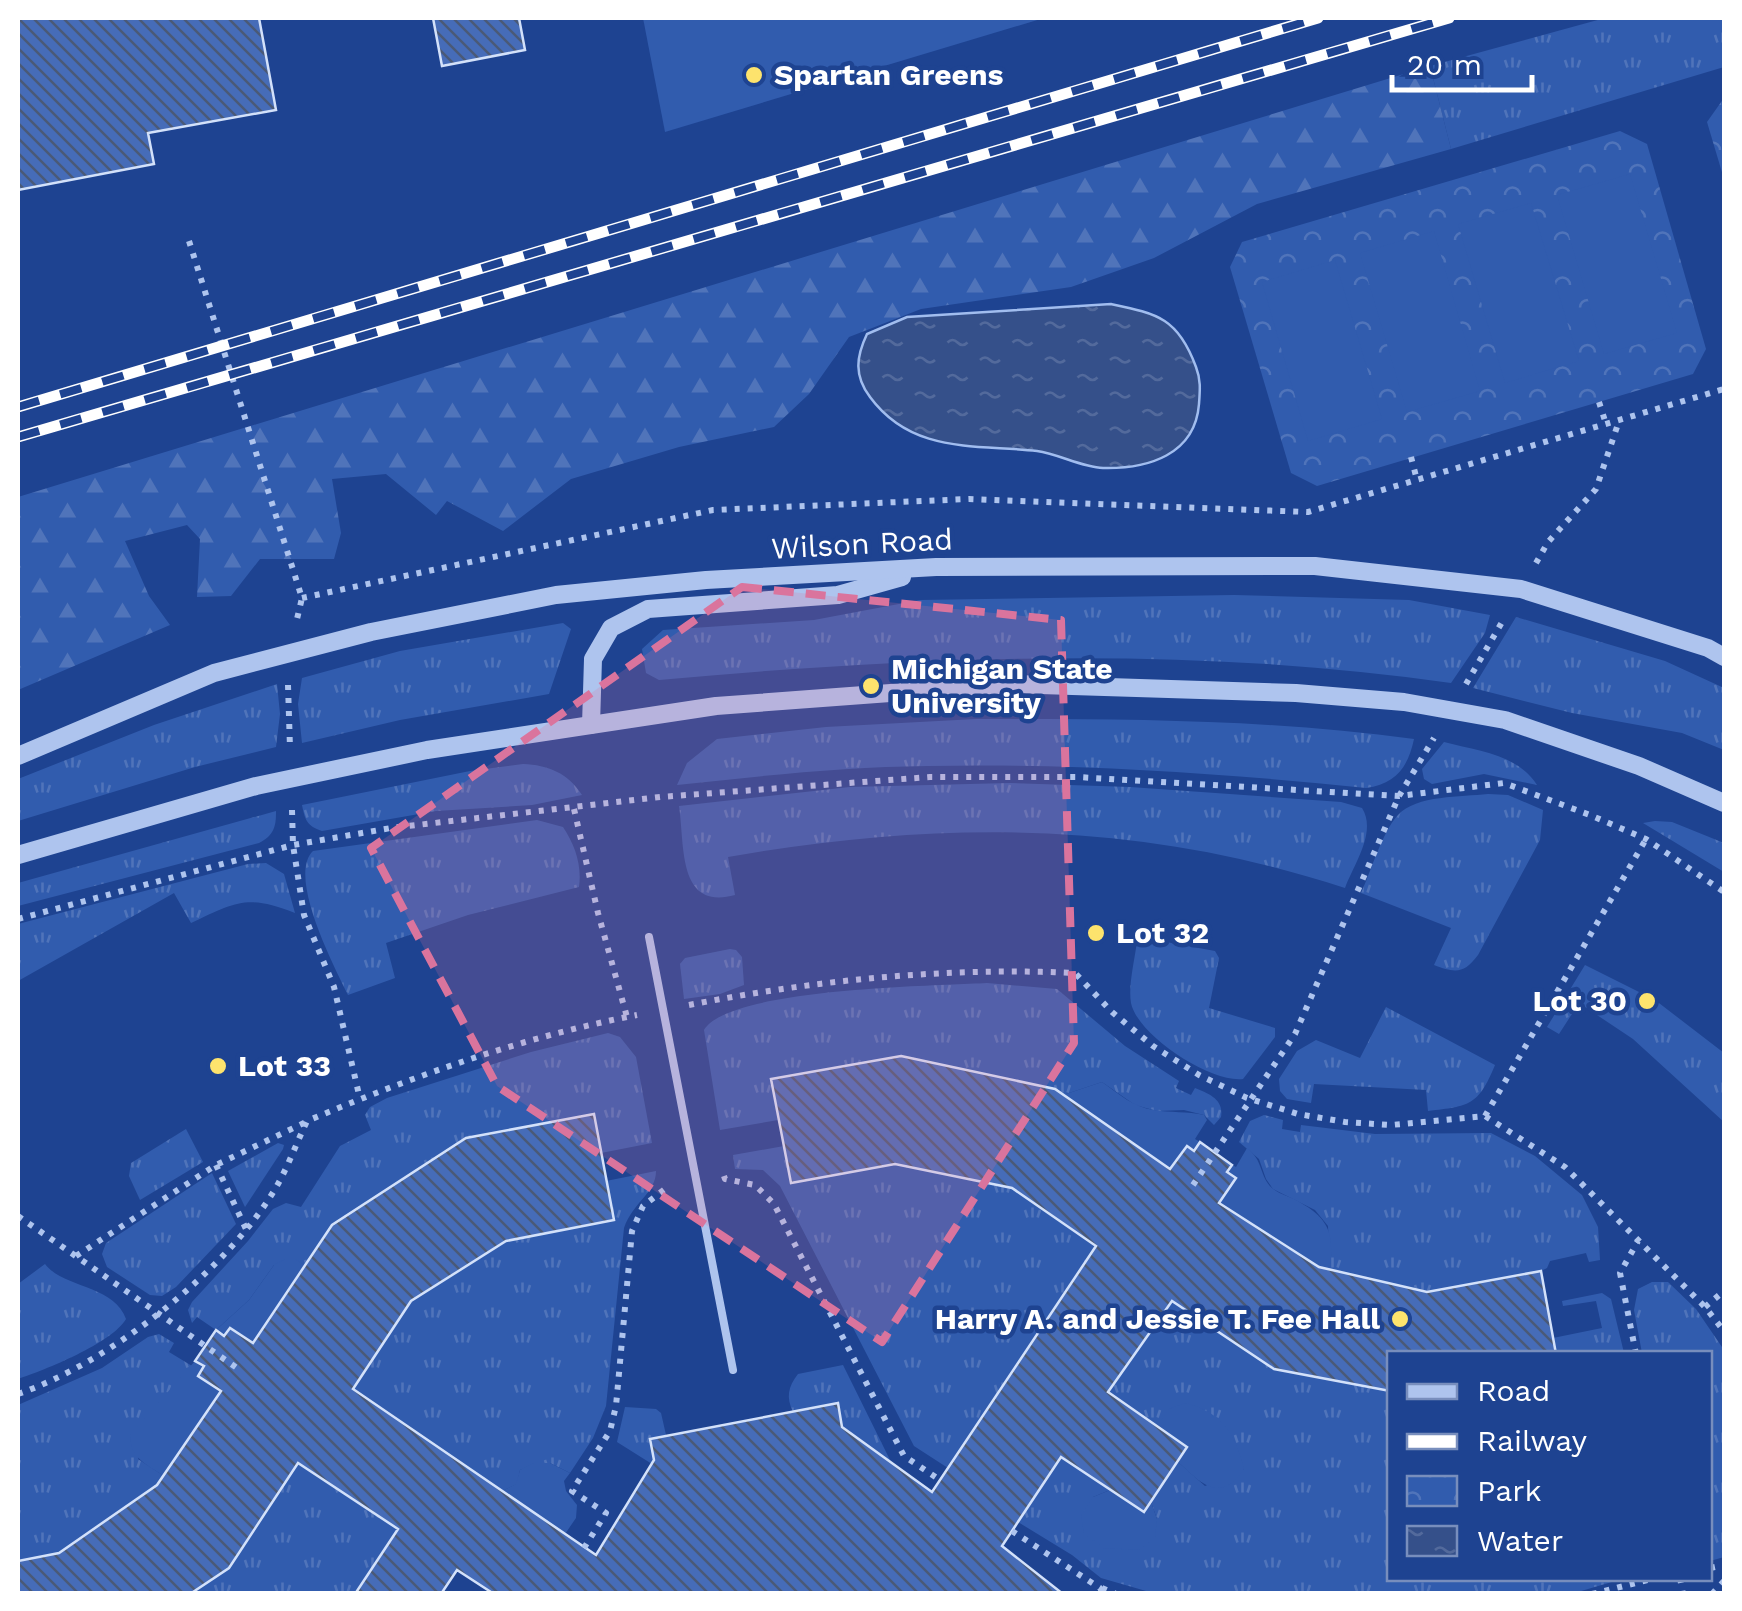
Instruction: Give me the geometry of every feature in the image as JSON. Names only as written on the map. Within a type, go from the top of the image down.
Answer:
[{"type":"street","name":"Wilson Road","points":[[18,756],[214,672],[288,653],[556,595],[706,580],[936,567],[1315,566],[1521,589],[1724,656]]},
{"type":"street","points":[[591,725],[593,659],[610,628],[648,609],[838,595],[936,567]]},
{"type":"street","points":[[18,855],[256,786],[428,750],[716,706],[1012,684],[1296,693],[1404,702],[1505,720],[1638,766],[1724,804]]},
{"type":"lane","points":[[648,938],[733,1370]]},
{"type":"path","points":[[190,241],[302,598],[288,653],[293,845],[304,915],[334,988],[360,1099]]},
{"type":"path","points":[[302,598],[713,510],[969,499],[1308,512],[1724,389]]},
{"type":"path","points":[[1599,402],[1606,424]]},
{"type":"path","points":[[1411,457],[1417,480]]},
{"type":"path","points":[[18,919],[293,845],[391,828],[660,797],[930,777],[1076,778],[1399,796],[1504,783],[1590,814],[1646,840],[1724,892]]},
{"type":"path","points":[[1193,1185],[1295,1034],[1399,796]]},
{"type":"path","points":[[574,808],[627,1017]]},
{"type":"path","points":[[1485,1116],[1646,840]]},
{"type":"path","points":[[76,1256],[216,1165],[307,1121],[442,1067],[536,1038],[692,1004],[813,984],[966,971],[1076,973],[1112,1012],[1153,1046],[1199,1075],[1252,1098],[1298,1114],[1344,1122],[1422,1124],[1485,1116],[1565,1167],[1704,1306],[1724,1331]]},
{"type":"path","points":[[692,1004],[696,1024]]},
{"type":"path","points":[[637,1015],[641,1034]]},
{"type":"path","points":[[18,1394],[101,1355],[206,1276],[246,1230],[278,1184],[307,1121]]},
{"type":"path","points":[[721,1160],[725,1179],[755,1184],[774,1204],[904,1456],[940,1480]]},
{"type":"path","points":[[216,1165],[246,1230]]},
{"type":"path","points":[[584,1548],[606,1513],[572,1491],[610,1432],[616,1406],[632,1232],[643,1206],[655,1194],[670,1188],[666,1168]]},
{"type":"path","points":[[18,1216],[237,1368]]},
{"type":"path","points":[[1635,1351],[1620,1273],[1638,1240]]},
{"type":"path","points":[[1704,1306],[1724,1290]]},
{"type":"path","points":[[1012,1531],[1102,1591],[1116,1594]]},
{"type":"path","points":[[1592,1594],[1644,1581]]},
{"type":"path","points":[[1712,1594],[1724,1581]]},
{"type":"highlighted area","points":[[742,587],[1061,620],[1074,1043],[882,1342],[497,1086],[371,848]]},
{"type":"green space","name":"Spartan Greens","points":[[643,18],[1044,18],[665,132]]},
{"type":"green space","points":[[1605,18],[1724,18],[1724,67],[1451,149],[1430,66]]},
{"type":"green space","points":[[1430,66],[1451,149],[1257,204],[1154,258],[1071,287],[921,309],[849,337],[809,394],[774,427],[679,447],[571,479],[503,531],[447,501],[436,515],[386,474],[332,479],[341,533],[334,559],[260,559],[231,596],[197,597],[200,539],[187,525],[125,541],[149,596],[170,625],[18,690],[18,497]]},
{"type":"green space","points":[[1724,98],[1724,179],[1707,122]]},
{"type":"green space","points":[[1620,131],[1647,144],[1706,349],[1693,374],[1317,486],[1291,473],[1230,267],[1242,242]]},
{"type":"green space","points":[[1630,174],[1677,333],[1604,354],[1557,195]]},
{"type":"green space","points":[[1531,203],[1579,361],[1505,383],[1458,224]]},
{"type":"green space","points":[[1434,231],[1480,391],[1407,412],[1360,253]]},
{"type":"green space","points":[[1335,260],[1382,419],[1308,441],[1262,282]]},
{"type":"green space","points":[[1234,595],[1409,600],[1490,615],[1485,633],[1451,683],[1253,663],[1055,658],[857,665],[659,680],[646,673],[642,649],[663,630],[814,620],[920,600]]},
{"type":"green space","points":[[1516,617],[1665,661],[1724,688],[1724,750],[1682,733],[1572,713],[1473,688]]},
{"type":"green space","points":[[563,623],[571,629],[549,694],[400,720],[302,743],[298,704],[302,678],[400,651]]},
{"type":"green space","points":[[277,684],[280,714],[276,747],[195,767],[18,821],[18,779],[154,725]]},
{"type":"green space","points":[[976,719],[1250,724],[1414,739],[1399,772],[1385,783],[1366,788],[1147,770],[982,765],[833,770],[677,785],[687,763],[717,739],[826,727]]},
{"type":"green space","points":[[1444,742],[1508,760],[1537,785],[1484,774],[1432,784],[1424,779],[1422,769]]},
{"type":"green space","points":[[523,764],[557,772],[582,795],[532,805],[436,811],[322,831],[304,815],[302,805]]},
{"type":"green space","points":[[1010,783],[1341,802],[1362,808],[1366,838],[1345,888],[1191,849],[1038,833],[885,837],[728,857],[735,895],[716,897],[693,884],[684,856],[679,806],[850,787]]},
{"type":"green space","points":[[1508,795],[1543,810],[1540,840],[1478,955],[1463,969],[1448,969],[1434,965],[1451,928],[1361,893],[1387,831],[1406,808],[1440,798]]},
{"type":"green space","points":[[276,811],[273,830],[259,843],[18,906],[18,883]]},
{"type":"green space","points":[[537,820],[563,827],[577,856],[579,887],[468,915],[386,943],[395,978],[348,995],[309,900],[306,863],[313,851]]},
{"type":"green space","points":[[1672,822],[1724,843],[1724,872],[1643,823]]},
{"type":"green space","points":[[266,863],[284,874],[295,913],[265,904],[242,903],[191,923],[174,893],[18,981],[18,924],[248,864]]},
{"type":"green space","points":[[1144,938],[1215,951],[1219,958],[1209,1008],[1275,1028],[1275,1037],[1243,1079],[1213,1073],[1178,1055],[1161,1043],[1137,1016],[1131,1003],[1131,980],[1137,941]]},
{"type":"green space","points":[[730,949],[742,957],[744,985],[720,994],[684,999],[680,964],[685,958]]},
{"type":"green space","points":[[1585,965],[1655,1000],[1724,1053],[1724,1122],[1633,1039],[1579,1003],[1559,1034],[1547,1027]]},
{"type":"green space","points":[[987,983],[1057,989],[1125,1046],[1179,1081],[1176,1088],[1191,1095],[1195,1088],[1214,1098],[1221,1117],[1214,1125],[1204,1115],[1135,1105],[1102,1082],[1063,1095],[1055,1089],[901,1056],[771,1079],[778,1120],[720,1130],[704,1030],[721,1016],[791,997]]},
{"type":"green space","points":[[1386,1007],[1495,1065],[1471,1102],[1428,1111],[1426,1090],[1314,1084],[1311,1103],[1287,1099],[1280,1091],[1279,1079],[1297,1051],[1316,1040],[1360,1058]]},
{"type":"green space","points":[[608,1033],[620,1037],[636,1057],[652,1143],[601,1153],[594,1115],[306,1266],[274,1265],[249,1300],[216,1330],[197,1317],[192,1323],[188,1310],[192,1302],[273,1209],[286,1203],[301,1207],[340,1146],[371,1130],[365,1115],[370,1107],[387,1098],[531,1052]]},
{"type":"green space","points":[[1102,1082],[1146,1108],[1204,1115],[1207,1120],[1195,1139],[1200,1142],[1194,1151],[1186,1146],[1170,1169],[1063,1095]]},
{"type":"green space","points":[[1264,1115],[1283,1120],[1282,1129],[1300,1132],[1301,1125],[1375,1134],[1491,1133],[1535,1156],[1582,1195],[1598,1227],[1600,1260],[1589,1262],[1586,1253],[1550,1261],[1541,1271],[1427,1292],[1330,1270],[1328,1226],[1315,1210],[1273,1189],[1259,1159],[1239,1142],[1250,1121]]},
{"type":"green space","points":[[186,1129],[203,1162],[140,1200],[129,1176],[131,1163]]},
{"type":"green space","points":[[278,1143],[284,1145],[283,1149],[245,1207],[228,1171]]},
{"type":"green space","points":[[784,1146],[791,1183],[895,1164],[1012,1188],[1103,1252],[1088,1258],[948,1468],[914,1446],[780,1186],[763,1170],[735,1169],[733,1155]]},
{"type":"green space","points":[[1247,1148],[1272,1188],[1322,1219],[1330,1235],[1330,1270],[1319,1267],[1219,1203],[1227,1172],[1232,1165],[1236,1167]]},
{"type":"green space","points":[[656,1171],[652,1186],[624,1228],[606,1406],[593,1438],[570,1473],[550,1463],[520,1470],[517,1484],[502,1491],[348,1395],[411,1301],[506,1241],[614,1220],[606,1181]]},
{"type":"green space","points":[[212,1173],[236,1224],[176,1287],[162,1296],[150,1295],[107,1267],[102,1254],[106,1243]]},
{"type":"green space","points":[[295,1259],[306,1266],[253,1343],[224,1336],[216,1330],[249,1300],[274,1265]]},
{"type":"green space","points":[[45,1264],[64,1278],[111,1299],[126,1319],[93,1346],[18,1379],[18,1284]]},
{"type":"green space","points":[[1652,1282],[1668,1282],[1696,1309],[1724,1350],[1724,1557],[1712,1560],[1712,1351],[1642,1351],[1634,1310],[1638,1289]]},
{"type":"green space","points":[[1602,1293],[1611,1299],[1624,1351],[1556,1351],[1553,1338],[1602,1328],[1596,1301],[1563,1306],[1562,1301]]},
{"type":"green space","points":[[1165,1296],[1387,1390],[1387,1581],[1615,1581],[1571,1594],[1153,1593],[1101,1578],[1018,1522],[1061,1457],[1110,1490],[1093,1497],[1157,1519],[1151,1502],[1177,1461],[1205,1486],[1244,1469],[1157,1426],[1108,1392],[1166,1310]]},
{"type":"green space","points":[[159,1334],[174,1343],[169,1352],[192,1366],[138,1459],[164,1476],[157,1485],[59,1553],[18,1561],[18,1405],[102,1368],[148,1337]]},
{"type":"green space","points":[[195,1361],[204,1366],[198,1376],[221,1391],[164,1476],[136,1455],[130,1435]]},
{"type":"green space","points":[[843,1365],[891,1462],[842,1427],[837,1403],[793,1412],[789,1392],[798,1374]]},
{"type":"green space","points":[[1185,1403],[1217,1418],[1231,1435],[1244,1469],[1227,1486],[1210,1487],[1194,1477],[1177,1461],[1186,1447],[1157,1426],[1169,1409]]},
{"type":"green space","points":[[625,1407],[656,1409],[661,1413],[666,1435],[650,1439],[652,1464],[617,1442]]},
{"type":"green space","points":[[303,1455],[398,1529],[355,1593],[190,1594],[229,1568]]},
{"type":"green space","points":[[534,1463],[550,1463],[570,1473],[564,1481],[566,1491],[577,1505],[576,1518],[565,1534],[502,1491],[516,1484],[520,1470]]},
{"type":"green space","points":[[1110,1490],[1144,1512],[1151,1502],[1157,1519],[1155,1538],[1140,1550],[1103,1548],[1084,1533],[1081,1515],[1093,1497]]},
{"type":"water","points":[[1111,304],[1154,315],[1174,328],[1198,372],[1199,404],[1189,436],[1179,447],[1152,462],[1103,468],[1037,451],[946,443],[905,428],[887,415],[861,382],[859,359],[867,334],[907,317]]},
{"type":"building","points":[[18,18],[259,18],[276,110],[148,133],[154,164],[18,190]]},
{"type":"building","points":[[433,18],[519,18],[525,50],[442,66]]},
{"type":"building","name":"Harry A. and Jessie T. Fee Hall","points":[[901,1056],[1055,1089],[1170,1169],[1187,1146],[1194,1151],[1200,1142],[1232,1165],[1227,1172],[1236,1178],[1219,1203],[1319,1267],[1427,1292],[1541,1271],[1555,1351],[1387,1351],[1387,1390],[1274,1369],[1172,1301],[1108,1392],[1187,1447],[1144,1512],[1061,1457],[1002,1546],[1063,1594],[494,1594],[457,1570],[441,1594],[355,1594],[398,1529],[298,1463],[229,1568],[190,1594],[18,1594],[18,1561],[59,1553],[157,1485],[221,1391],[198,1376],[204,1366],[195,1361],[216,1330],[224,1336],[230,1328],[253,1343],[332,1225],[466,1138],[594,1114],[614,1220],[506,1241],[411,1301],[353,1389],[596,1555],[654,1460],[650,1439],[838,1403],[842,1427],[932,1492],[1096,1246],[1012,1188],[895,1164],[791,1183],[771,1079]]},
{"type":"railway","points":[[18,407],[1318,18]]},
{"type":"railway","points":[[18,437],[1449,18]]},
{"type":"place","name":"Spartan Greens","points":[[754,75]]},
{"type":"place","name":"Michigan State University","points":[[871,686]]},
{"type":"place","name":"Lot 32","points":[[1096,933]]},
{"type":"place","name":"Lot 30","points":[[1647,1001]]},
{"type":"place","name":"Lot 33","points":[[218,1066]]},
{"type":"place","name":"Harry A. and Jessie T. Fee Hall","points":[[1400,1319]]}]
